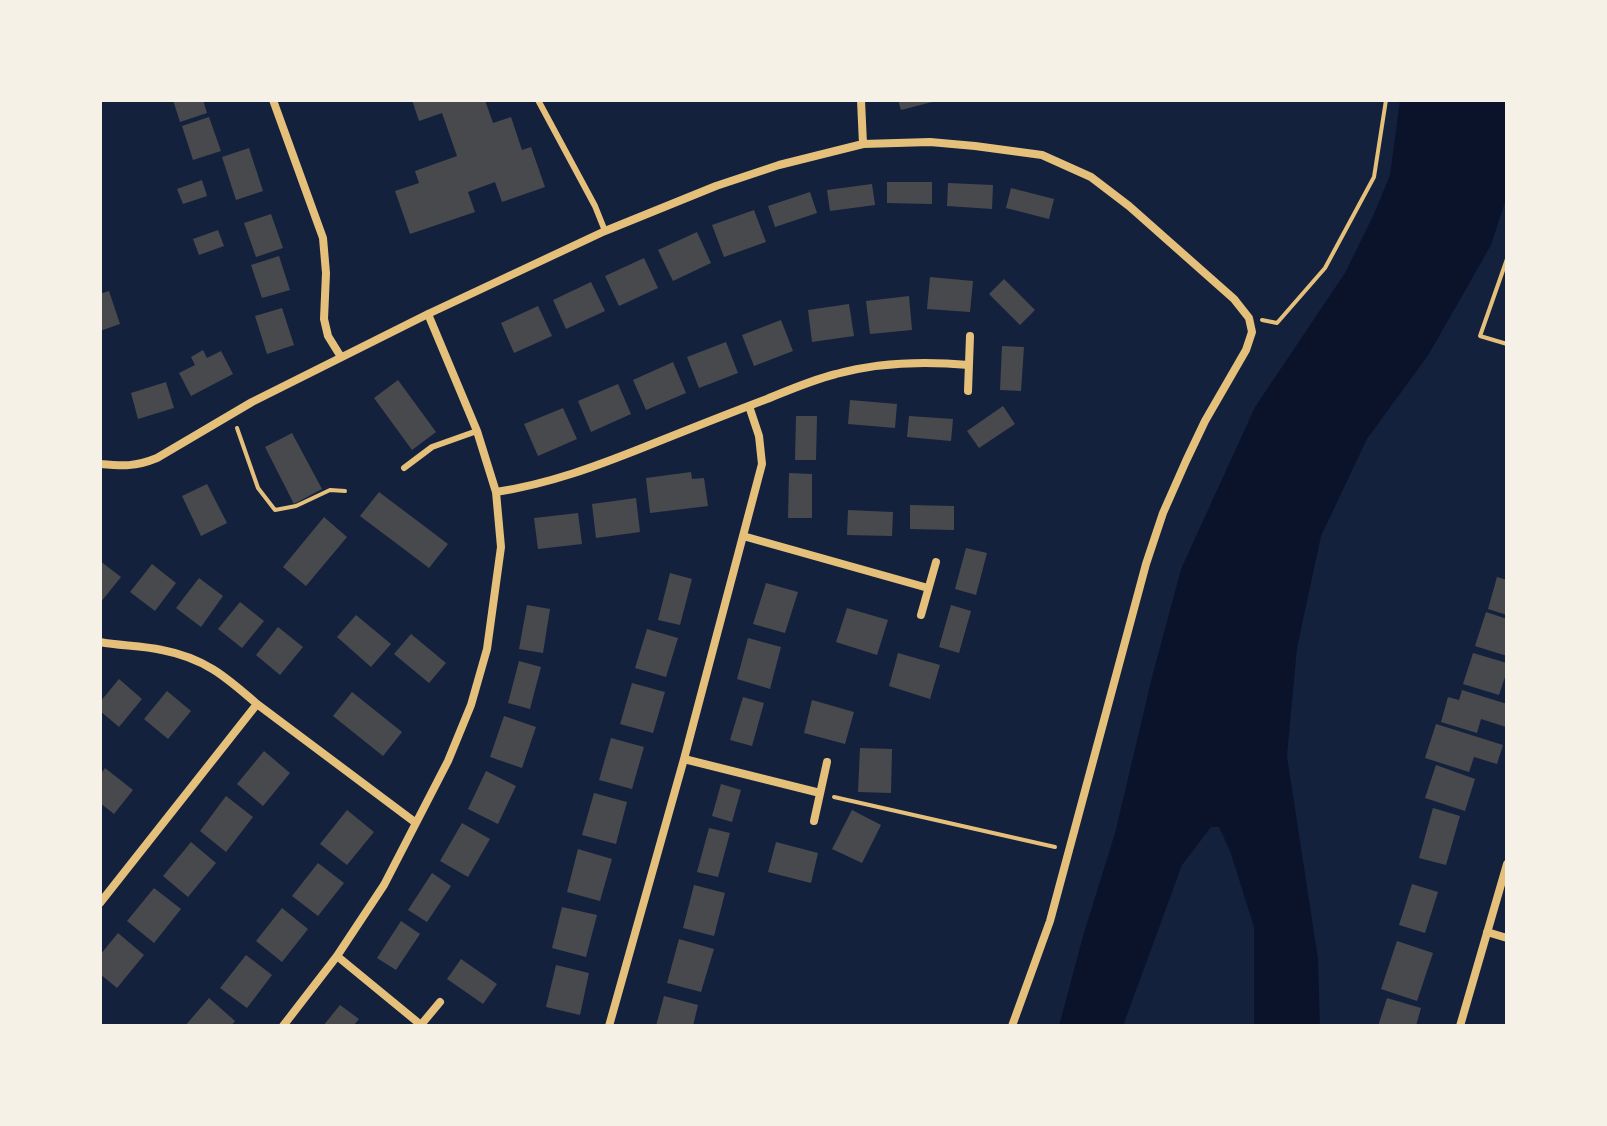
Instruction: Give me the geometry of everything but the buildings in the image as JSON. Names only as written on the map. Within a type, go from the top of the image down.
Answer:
[{"type":"street","points":[[273,100],[323,238],[326,273],[324,319],[328,336],[341,357]]},
{"type":"street","points":[[861,100],[863,144]]},
{"type":"street","points":[[100,464],[129,466],[157,458],[232,414],[428,314],[605,231],[766,169],[863,144],[930,142],[1042,155],[1091,177],[1129,206],[1234,299],[1249,318],[1252,332],[1246,350],[1205,421],[1163,513],[1146,564],[1050,921],[1012,1026]]},
{"type":"street","points":[[283,1026],[337,956],[384,885],[448,761],[471,705],[487,649],[501,547],[496,492],[477,431],[428,314]]},
{"type":"street","points":[[968,391],[970,336]]},
{"type":"street","points":[[496,492],[526,488],[592,468],[835,374],[873,366],[940,362],[969,365]]},
{"type":"street","points":[[609,1026],[762,464],[759,436],[749,406]]},
{"type":"street","points":[[743,536],[928,588]]},
{"type":"street","points":[[921,615],[936,562]]},
{"type":"street","points":[[100,642],[160,649],[192,658],[222,673],[257,704],[416,823]]},
{"type":"street","points":[[100,903],[257,704]]},
{"type":"street","points":[[684,759],[820,793]]},
{"type":"street","points":[[814,821],[827,762]]},
{"type":"street","points":[[1460,1026],[1507,864]]},
{"type":"street","points":[[1487,932],[1507,938]]},
{"type":"street","points":[[337,956],[421,1025],[440,1002]]},
{"type":"lane","points":[[538,100],[595,206],[605,231]]},
{"type":"lane","points":[[404,468],[432,447],[477,431]]},
{"type":"path","points":[[1249,318],[1277,323],[1325,268],[1374,177],[1386,100]]},
{"type":"path","points":[[1507,259],[1480,336],[1507,344]]},
{"type":"path","points":[[232,414],[258,488],[275,510],[296,506],[330,490],[345,491]]},
{"type":"path","points":[[820,793],[1069,850]]},
{"type":"water","points":[[1400,100],[1507,100],[1507,196],[1491,245],[1429,354],[1367,439],[1321,536],[1297,648],[1287,756],[1318,959],[1320,1026],[1254,1026],[1254,927],[1230,851],[1219,827],[1211,827],[1182,865],[1123,1026],[1059,1026],[1115,833],[1181,569],[1255,407],[1345,273],[1373,216],[1390,175]]}]
